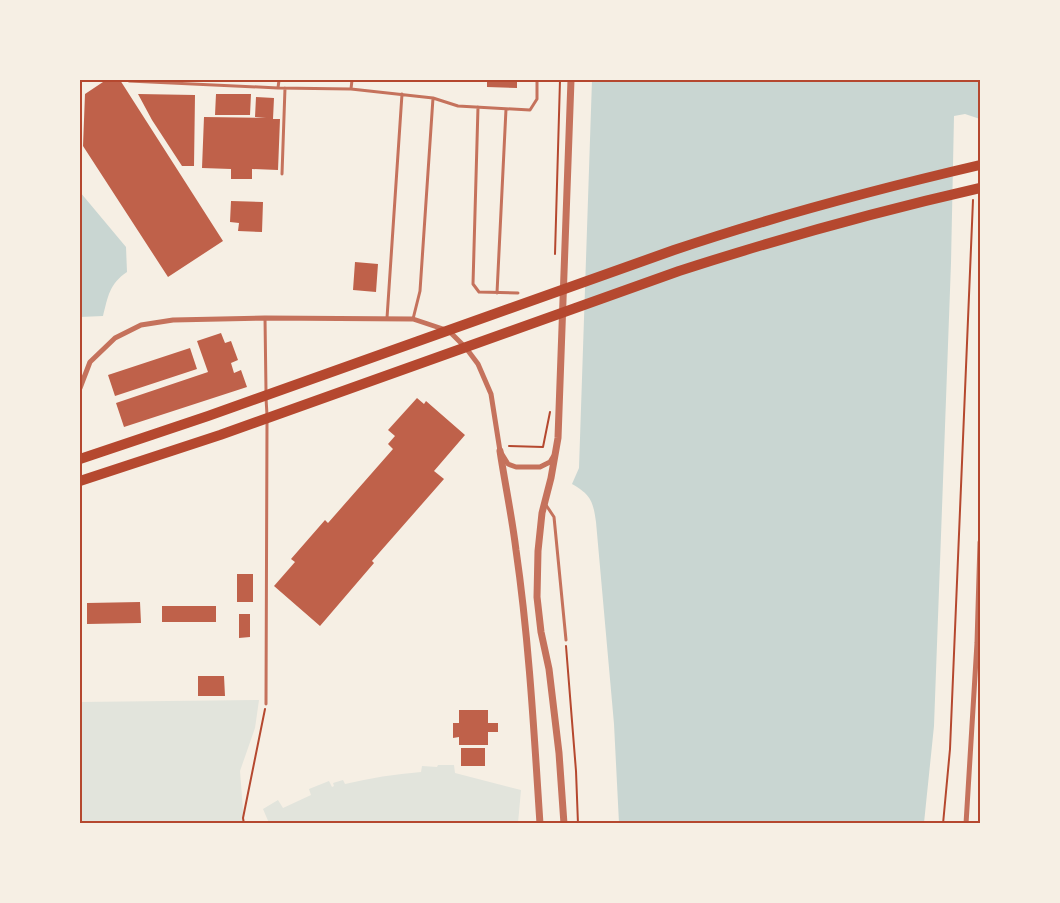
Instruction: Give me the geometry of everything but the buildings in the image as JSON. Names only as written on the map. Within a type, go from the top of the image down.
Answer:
[{"type":"highway","points":[[80,459],[208,416],[744,226],[981,165]]},
{"type":"highway","points":[[80,481],[231,431],[660,278],[734,254],[843,222],[977,191]]},
{"type":"street","points":[[564,823],[559,753],[549,669],[541,632],[537,597],[542,513],[558,438],[571,80]]},
{"type":"street","points":[[80,388],[90,362],[115,338],[141,326],[173,320],[413,319],[449,331],[478,364],[491,394],[524,612],[540,824]]},
{"type":"street","points":[[500,451],[508,464],[516,467],[540,467],[550,462],[556,452]]},
{"type":"street","points":[[966,824],[981,542]]},
{"type":"lane","points":[[128,80],[278,88],[351,89],[433,98],[458,106],[530,110],[537,99],[537,80]]},
{"type":"lane","points":[[278,88],[279,80]]},
{"type":"lane","points":[[351,89],[352,80]]},
{"type":"lane","points":[[282,174],[285,88]]},
{"type":"lane","points":[[387,318],[402,94]]},
{"type":"lane","points":[[413,319],[420,291],[433,98]]},
{"type":"lane","points":[[478,107],[473,284],[479,292],[518,293]]},
{"type":"lane","points":[[497,293],[506,109]]},
{"type":"lane","points":[[265,318],[266,704]]},
{"type":"lane","points":[[545,504],[554,517],[566,640]]},
{"type":"path","points":[[555,263],[560,80]]},
{"type":"path","points":[[943,824],[950,749],[977,191]]},
{"type":"path","points":[[509,446],[543,447],[549,413]]},
{"type":"path","points":[[566,640],[578,824]]},
{"type":"path","points":[[244,824],[243,818],[266,704]]},
{"type":"shaded area","points":[[592,80],[980,80],[980,119],[965,114],[954,116],[951,263],[934,726],[924,823],[619,823],[614,724],[596,522],[590,499],[572,484],[579,468]]},
{"type":"shaded area","points":[[80,192],[126,247],[127,272],[113,286],[103,316],[80,317]]},
{"type":"shaded area","points":[[259,700],[255,728],[240,771],[244,823],[80,823],[80,702]]},
{"type":"shaded area","points":[[438,765],[454,765],[455,773],[521,790],[518,823],[269,823],[263,809],[278,800],[283,808],[311,795],[309,789],[329,781],[332,787],[333,783],[343,780],[345,784],[383,776],[421,772],[422,766],[437,767]]}]
